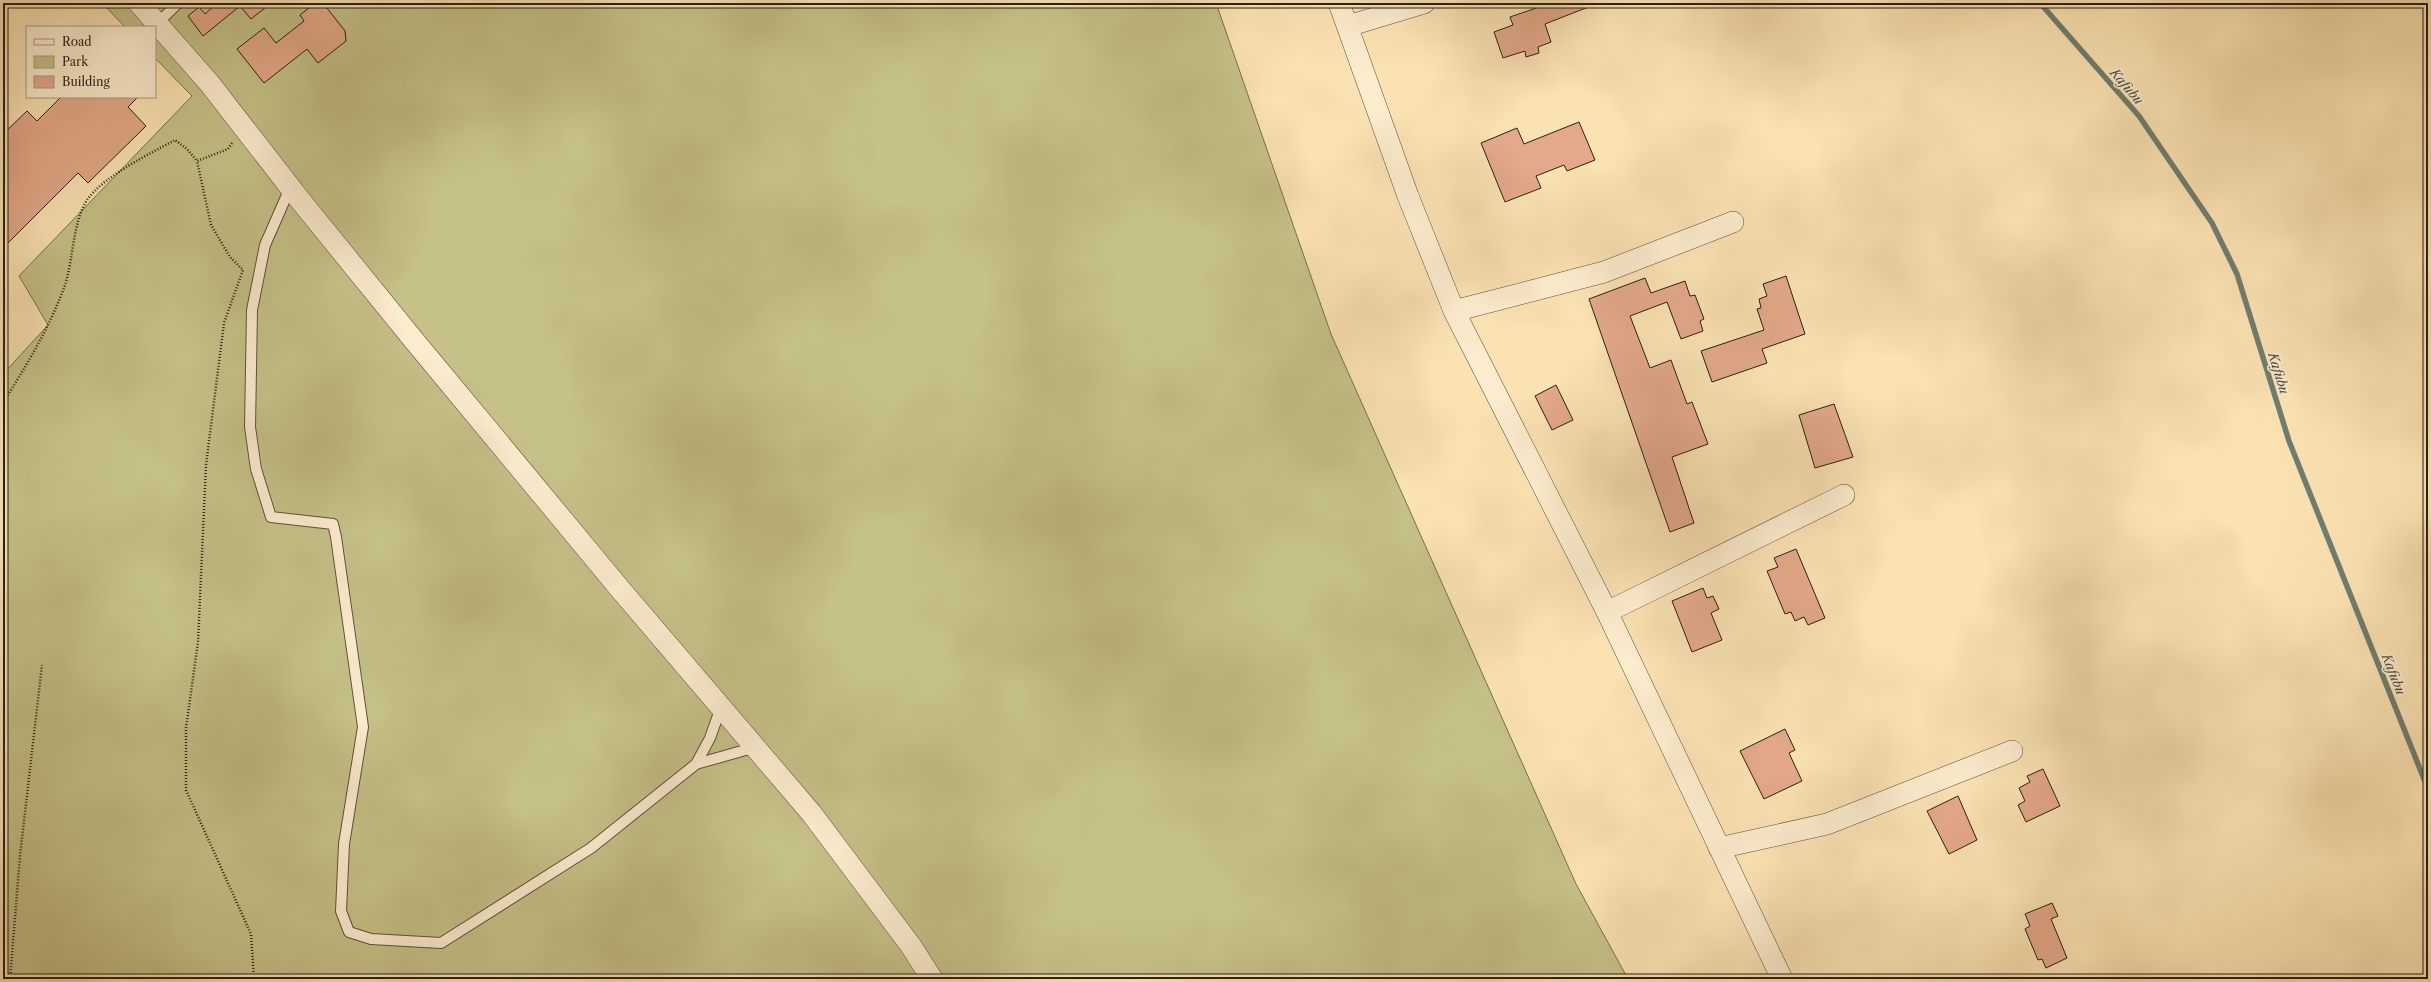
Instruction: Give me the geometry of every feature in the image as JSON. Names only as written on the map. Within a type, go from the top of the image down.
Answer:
[{"type":"street","points":[[139,3],[210,84],[290,188],[422,350],[812,814],[911,946],[932,979]]},
{"type":"street","points":[[1339,3],[1408,196],[1454,311],[1607,612],[1782,979]]},
{"type":"street","points":[[1348,26],[1424,3]]},
{"type":"street","points":[[1454,311],[1604,272],[1733,222]]},
{"type":"street","points":[[1607,612],[1844,495]]},
{"type":"street","points":[[1719,848],[1827,824],[2012,751]]},
{"type":"lane","points":[[157,24],[178,3]]},
{"type":"lane","points":[[290,188],[264,245],[252,310],[250,427],[256,469],[271,517],[333,524],[336,537],[363,726],[344,844],[341,911],[349,932],[371,939],[441,943],[591,848],[696,764],[756,747]]},
{"type":"lane","points":[[696,764],[710,738],[721,707]]},
{"type":"path","points":[[3,403],[34,353],[65,284],[75,236],[87,201],[102,185],[175,140],[187,149],[197,161],[211,225],[230,256],[243,270],[224,323],[206,465],[198,635],[186,728],[186,790],[251,934],[254,979]]},
{"type":"path","points":[[197,161],[228,149],[234,140]]},
{"type":"path","points":[[10,979],[20,856],[42,665]]},
{"type":"green space","points":[[102,3],[1216,3],[1331,334],[1576,884],[1628,979],[3,979],[3,374],[48,325],[19,276],[192,96],[156,59],[156,26],[124,26]]},
{"type":"building","points":[[217,3],[271,3],[251,19],[240,6],[203,36],[188,16],[199,7],[205,14]]},
{"type":"building","points":[[315,3],[323,3],[345,31],[346,41],[318,63],[307,49],[264,83],[237,49],[264,28],[276,43],[304,21],[300,15]]},
{"type":"building","points":[[1551,3],[1596,4],[1545,24],[1551,42],[1538,47],[1539,53],[1526,57],[1525,51],[1503,58],[1494,32],[1513,25],[1510,17]]},
{"type":"building","points":[[60,98],[137,98],[128,107],[146,126],[88,183],[78,173],[3,248],[3,134],[27,111],[37,121]]},
{"type":"building","points":[[1579,122],[1595,160],[1567,171],[1564,165],[1536,176],[1541,188],[1505,202],[1481,143],[1517,128],[1524,144]]},
{"type":"building","points":[[1786,276],[1805,334],[1762,349],[1767,363],[1712,382],[1701,351],[1764,330],[1757,309],[1761,308],[1759,299],[1767,296],[1763,284]]},
{"type":"building","points":[[1645,278],[1651,293],[1685,281],[1690,296],[1695,295],[1704,319],[1700,321],[1703,331],[1681,339],[1667,302],[1630,316],[1650,368],[1671,360],[1687,404],[1692,402],[1708,444],[1672,457],[1694,523],[1670,532],[1589,299]]},
{"type":"building","points":[[1556,385],[1573,420],[1552,430],[1535,396]]},
{"type":"building","points":[[1834,404],[1853,457],[1815,468],[1799,415]]},
{"type":"building","points":[[1796,549],[1825,618],[1808,625],[1804,617],[1795,621],[1791,612],[1785,614],[1767,571],[1778,567],[1774,558]]},
{"type":"building","points":[[1703,588],[1707,598],[1713,596],[1719,609],[1711,613],[1722,640],[1692,652],[1672,601]]},
{"type":"building","points":[[1785,729],[1795,750],[1789,753],[1802,781],[1764,799],[1740,751]]},
{"type":"building","points":[[2043,769],[2060,806],[2026,822],[2018,805],[2025,801],[2019,788],[2030,782],[2027,776]]},
{"type":"building","points":[[1958,796],[1977,840],[1949,854],[1927,811]]},
{"type":"building","points":[[2052,903],[2058,916],[2051,919],[2067,958],[2046,968],[2042,959],[2038,960],[2025,929],[2030,926],[2025,914]]},
{"type":"waterway","name":"Kafubu","points":[[2040,3],[2139,116],[2212,223],[2237,274],[2289,441],[2428,789]]}]
